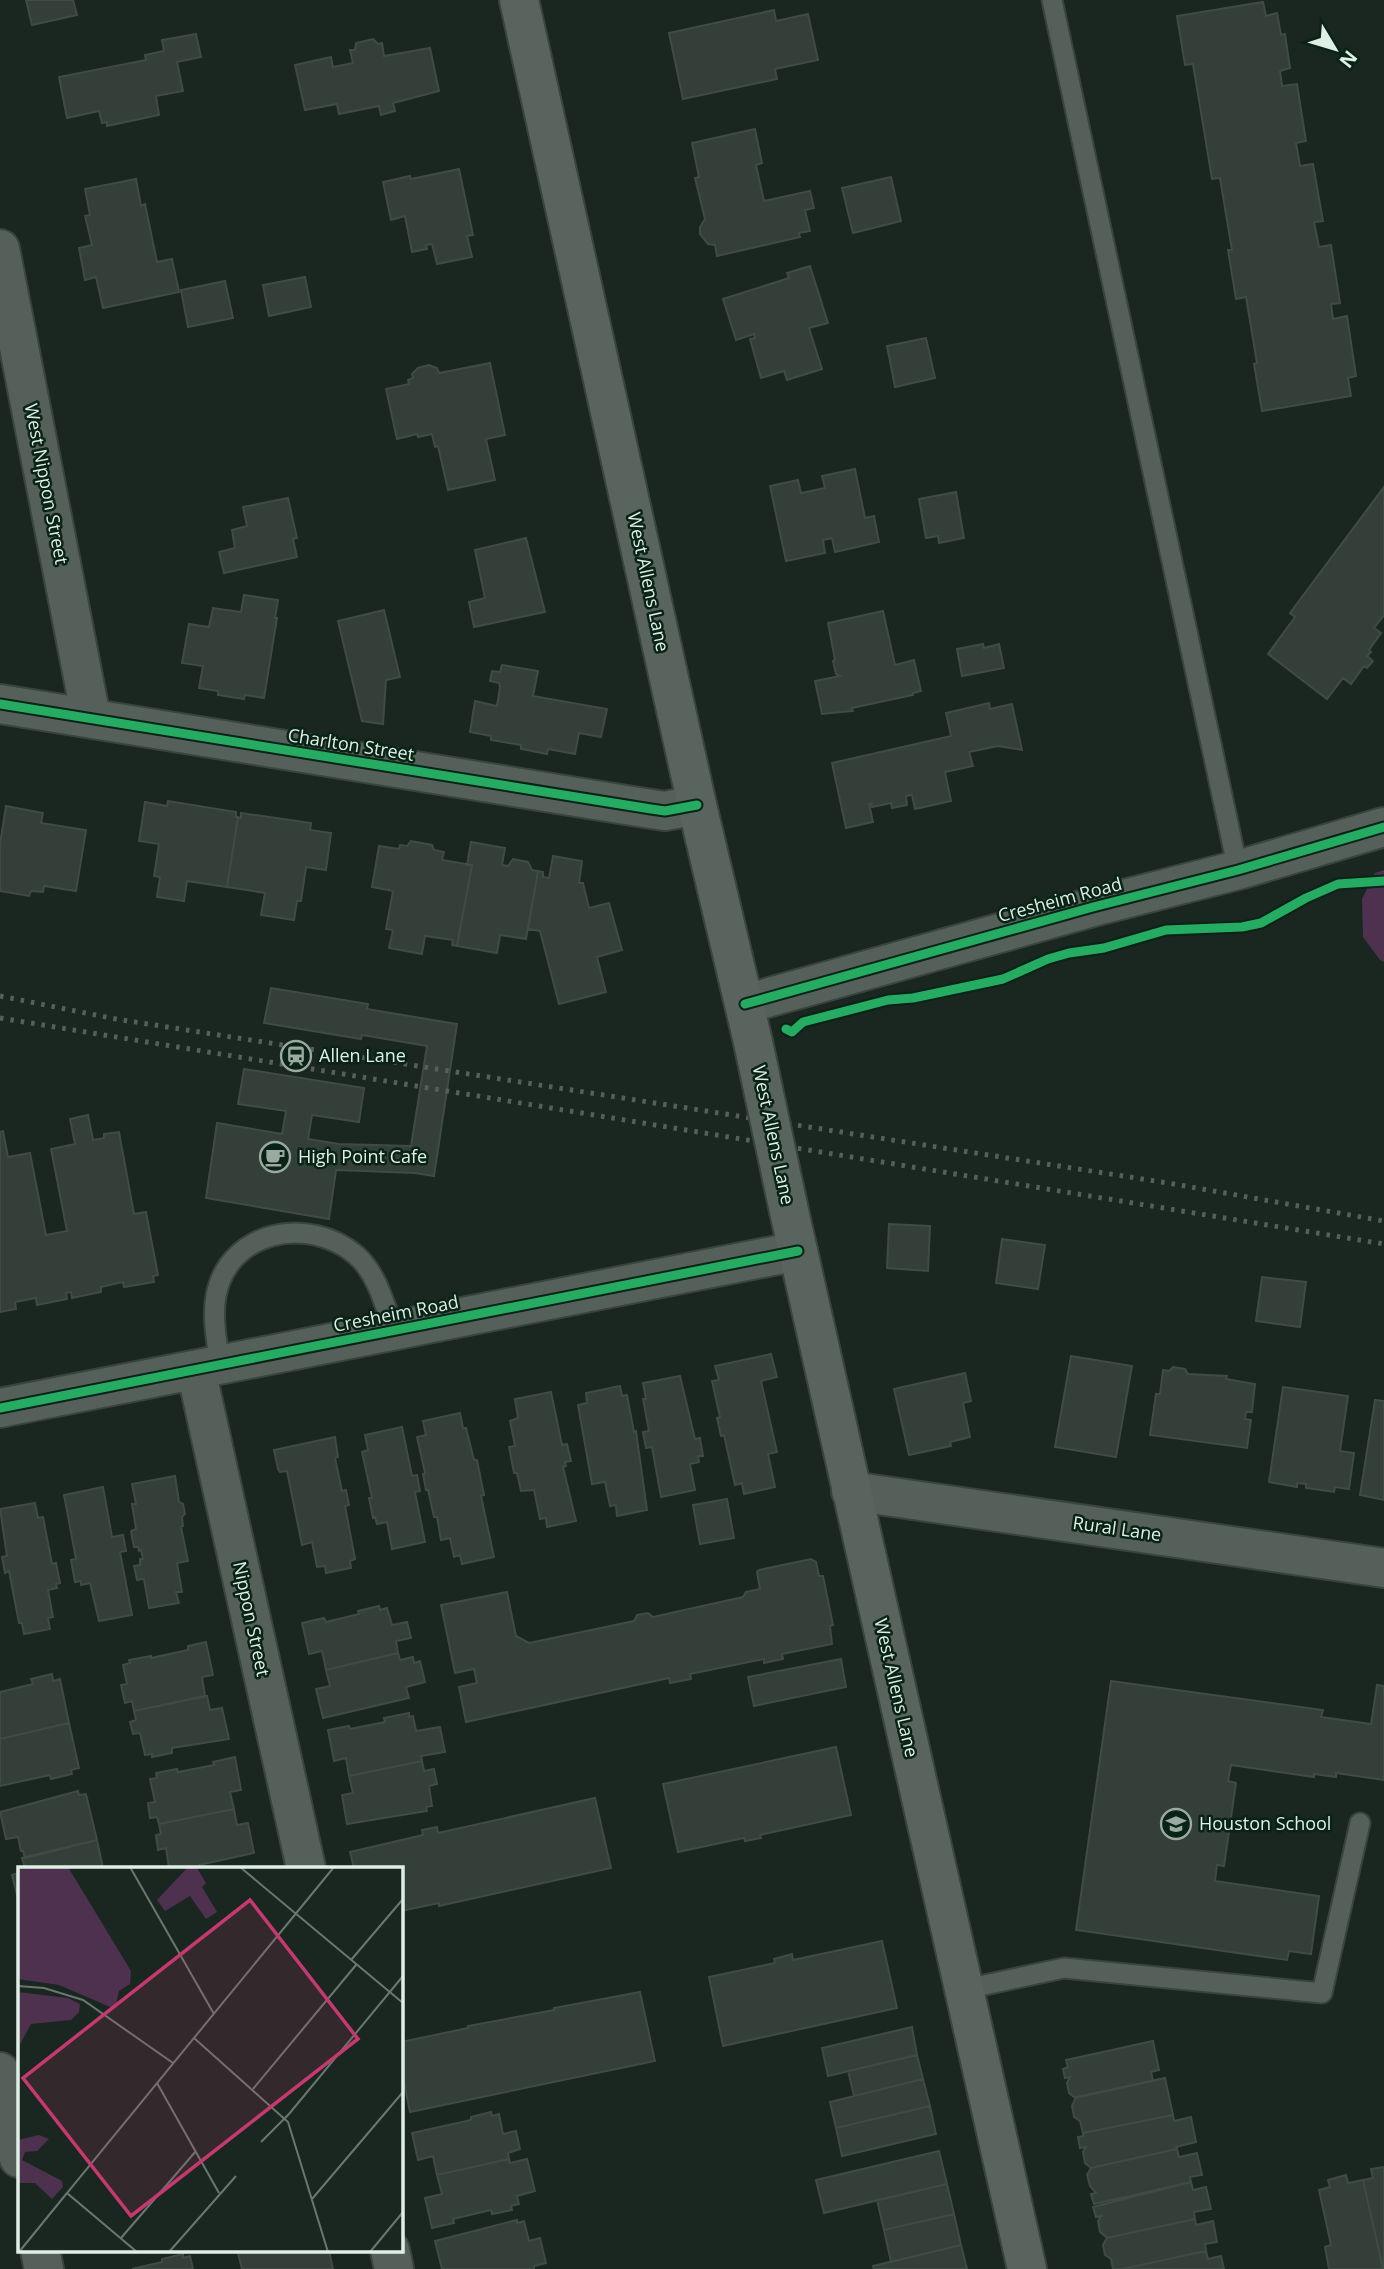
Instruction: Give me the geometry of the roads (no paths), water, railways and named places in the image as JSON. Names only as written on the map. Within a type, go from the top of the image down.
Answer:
[{"type":"main road","name":"West Allens Lane","points":[[519,0],[697,805],[745,1004],[851,1491],[966,1989],[1027,2269]]},
{"type":"street","name":"West Nippon Street","points":[[0,249],[91,718]]},
{"type":"street","name":"Charlton Street","points":[[0,704],[651,809],[665,811],[697,805]]},
{"type":"street","name":"Cresheim Road","points":[[745,1004],[1068,914],[1238,870],[1384,827]]},
{"type":"street","name":"Cresheim Road","points":[[0,1408],[798,1251]]},
{"type":"street","name":"Nippon Street","points":[[208,1368],[306,1867]]},
{"type":"street","name":"Rural Lane","points":[[851,1491],[1384,1568]]},
{"type":"street","points":[[0,2072],[18,2153]]},
{"type":"lane","points":[[1052,0],[1238,870]]},
{"type":"lane","points":[[208,1368],[216,1296],[222,1275],[237,1255],[259,1240],[283,1231],[310,1233],[336,1241],[357,1256],[371,1274],[394,1331]]},
{"type":"lane","points":[[966,1989],[1064,1968],[1322,1993],[1360,1823]]},
{"type":"railway","points":[[0,996],[116,1019],[1168,1183],[1384,1221]]},
{"type":"railway","points":[[0,1018],[1384,1244]]},
{"type":"place","name":"Allen Lane","points":[[296,1056]]},
{"type":"place","name":"High Point Cafe","points":[[275,1157]]},
{"type":"place","name":"Houston School","points":[[1176,1824]]}]
